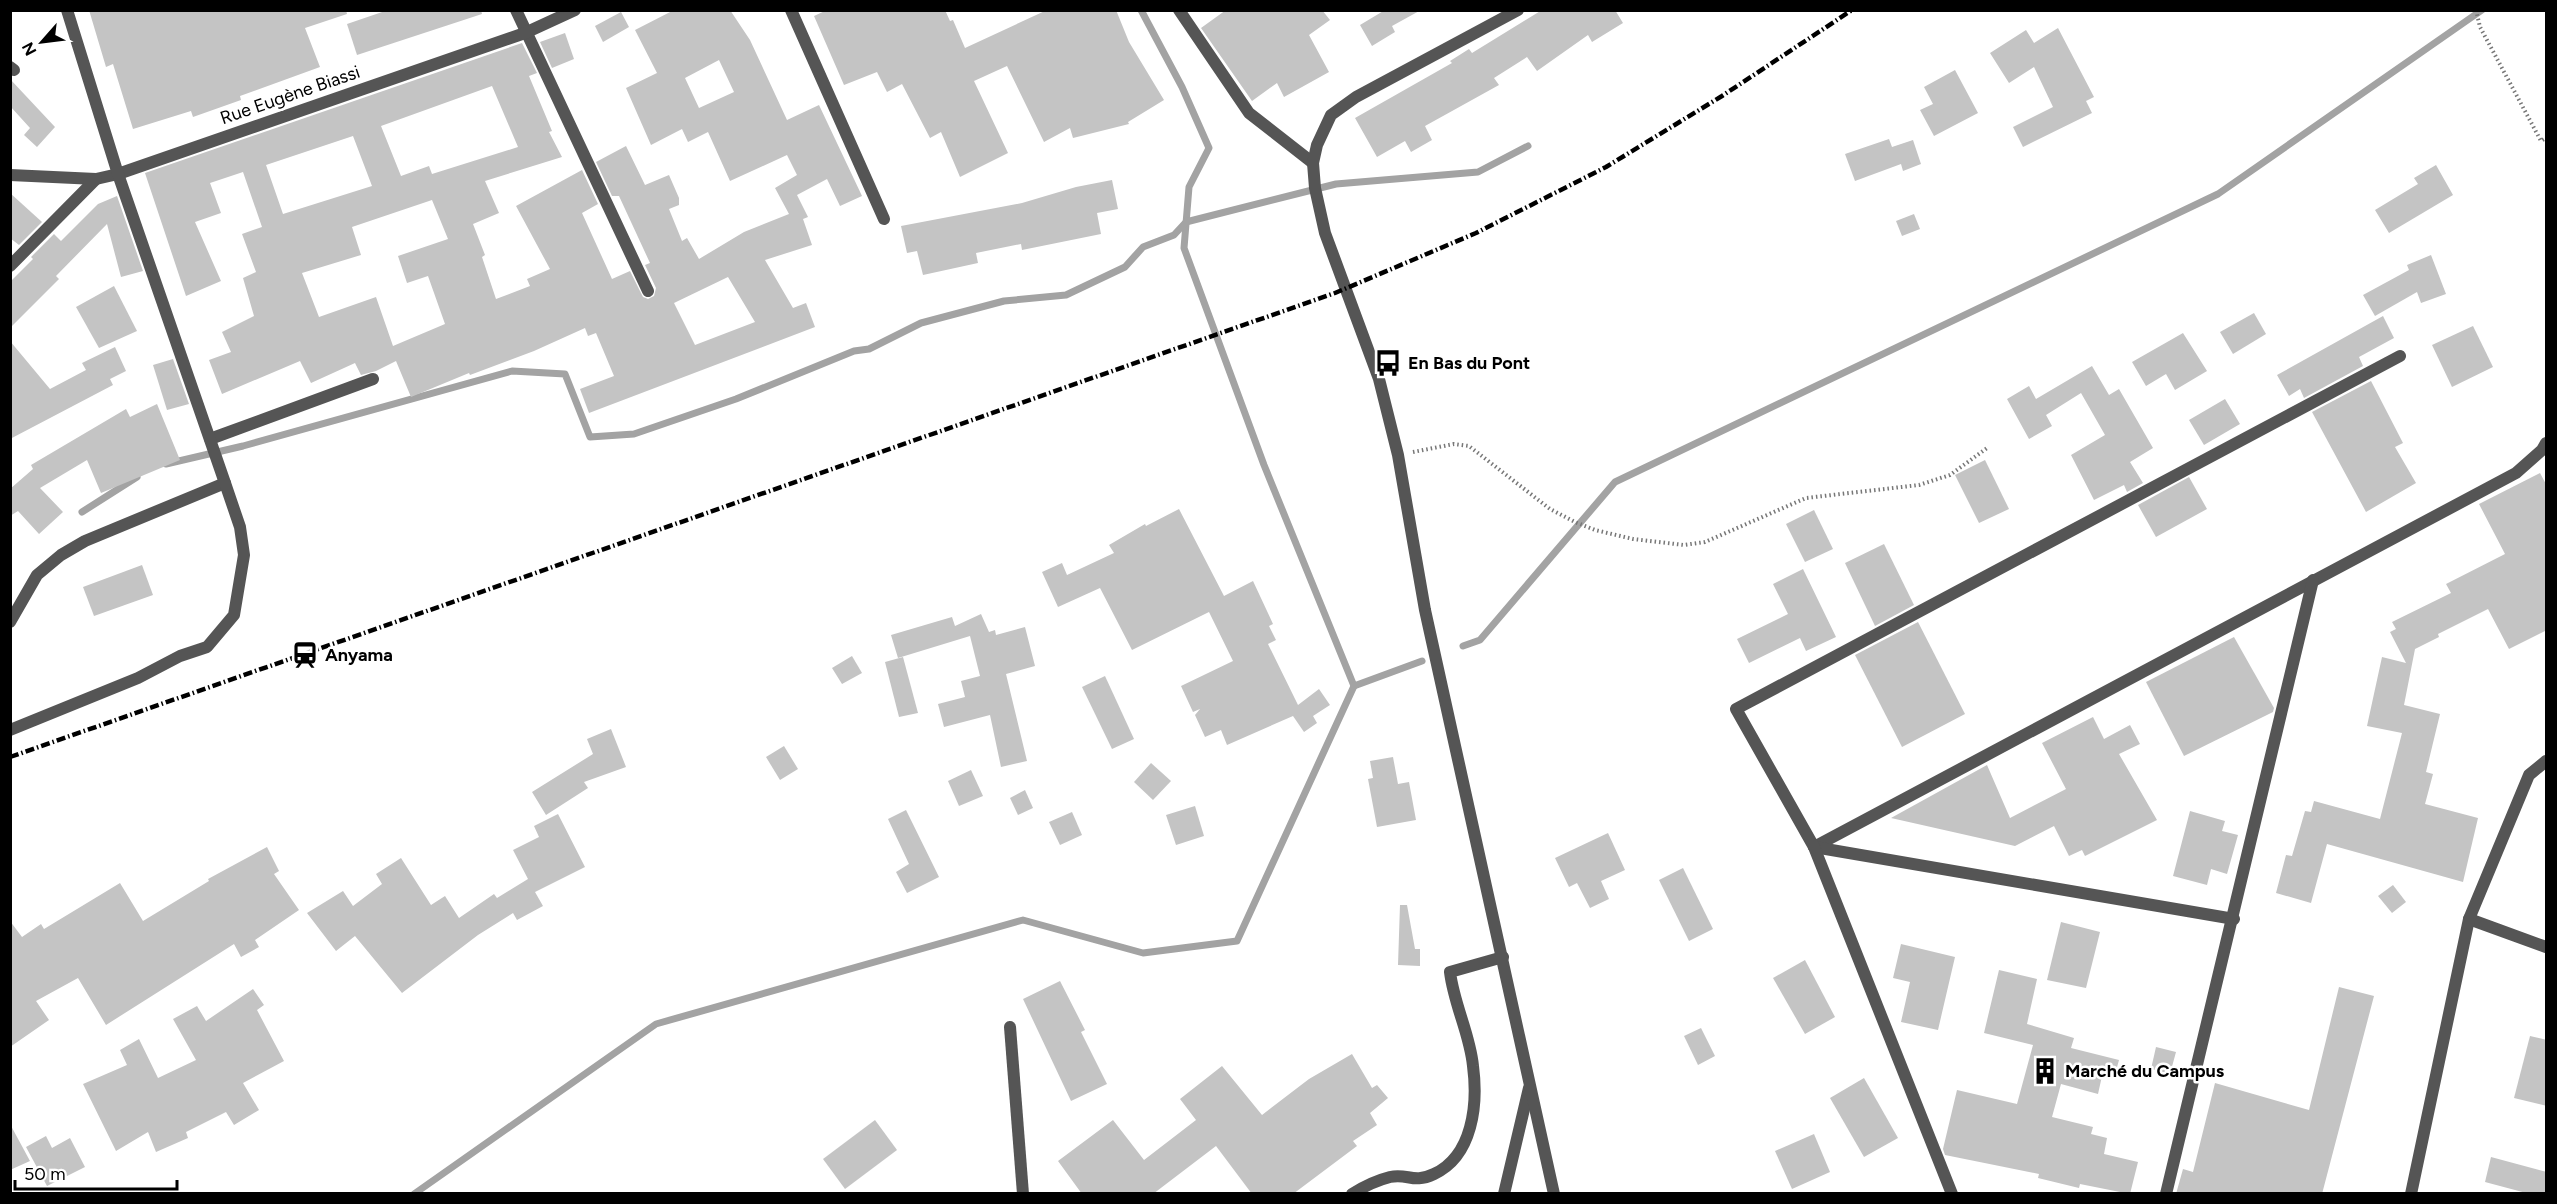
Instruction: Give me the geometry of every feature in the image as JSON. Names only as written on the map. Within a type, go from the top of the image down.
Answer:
[{"type":"street","points":[[10,730],[138,678],[180,656],[207,647],[234,615],[244,555],[240,527],[118,174],[67,10]]},
{"type":"street","points":[[516,10],[648,291]]},
{"type":"street","name":"Rue Eugène Biassi","points":[[10,175],[96,179],[118,174],[525,33],[575,10]]},
{"type":"street","points":[[791,10],[884,219]]},
{"type":"street","points":[[1179,10],[1249,113],[1313,163]]},
{"type":"street","points":[[1518,10],[1356,97],[1331,116],[1317,145],[1313,163],[1315,188],[1325,232],[1379,379],[1398,455],[1425,610],[1554,1194]]},
{"type":"street","points":[[10,266],[96,179]]},
{"type":"street","points":[[1952,1194],[1814,847],[1736,709],[2400,356]]},
{"type":"street","points":[[210,439],[373,379]]},
{"type":"street","points":[[1814,847],[2516,473],[2547,443]]},
{"type":"street","points":[[10,622],[37,575],[61,555],[85,541],[225,483]]},
{"type":"street","points":[[2166,1194],[2234,919],[2313,580]]},
{"type":"street","points":[[2411,1194],[2469,919],[2529,775],[2547,761]]},
{"type":"street","points":[[1814,847],[2234,919]]},
{"type":"street","points":[[2469,919],[2547,947]]},
{"type":"street","points":[[1352,1194],[1391,1177],[1422,1180],[1442,1171],[1468,1142],[1475,1091],[1473,1064],[1453,994],[1450,972],[1503,957]]},
{"type":"street","points":[[1010,1027],[1023,1194]]},
{"type":"street","points":[[1504,1194],[1529,1089]]},
{"type":"path","points":[[2476,10],[2480,27],[2541,141],[2547,138]]},
{"type":"path","points":[[1398,455],[1454,444],[1468,446],[1550,509],[1575,522],[1595,530],[1634,539],[1684,545],[1705,542],[1806,498],[1919,485],[1950,475],[1987,448]]},
{"type":"building","points":[[89,10],[346,10],[347,14],[305,28],[320,67],[240,96],[241,100],[193,117],[191,111],[133,129],[113,64],[106,67]]},
{"type":"building","points":[[388,10],[481,10],[482,14],[357,55],[347,24]]},
{"type":"building","points":[[674,10],[730,10],[750,40],[787,120],[819,105],[862,196],[840,206],[827,179],[797,195],[808,217],[803,219],[812,245],[765,260],[793,308],[806,303],[815,327],[589,413],[580,389],[614,376],[596,333],[588,336],[585,328],[534,351],[470,375],[469,373],[411,397],[396,361],[376,371],[361,375],[355,363],[311,383],[300,361],[222,394],[209,360],[231,352],[222,332],[254,316],[243,278],[256,272],[242,234],[262,227],[243,172],[210,183],[221,213],[195,222],[221,281],[186,296],[145,173],[522,43],[537,73],[529,76],[552,131],[549,132],[562,157],[485,181],[499,213],[473,224],[485,255],[482,257],[496,299],[530,286],[527,279],[550,269],[516,206],[582,170],[598,204],[582,213],[612,279],[630,271],[643,297],[648,299],[654,296],[656,288],[645,265],[650,263],[619,196],[612,196],[596,162],[626,146],[645,185],[669,175],[679,198],[679,205],[669,209],[682,241],[687,238],[699,259],[744,232],[789,214],[775,188],[797,175],[787,155],[730,181],[708,132],[688,142],[682,129],[651,145],[626,88],[657,73],[635,30]],"holes":[[[719,60],[734,92],[699,108],[685,78]],[[492,86],[518,147],[432,174],[429,166],[401,176],[381,126]],[[353,136],[372,186],[283,214],[266,165]],[[432,200],[448,239],[398,256],[407,283],[428,276],[445,324],[393,346],[376,297],[319,317],[302,273],[361,255],[352,227]],[[728,277],[755,322],[695,345],[674,303]]]},
{"type":"building","points":[[827,10],[945,10],[950,21],[953,20],[965,48],[1047,10],[1116,10],[1129,42],[1164,100],[1128,122],[1129,124],[1073,138],[1070,128],[1044,142],[1007,66],[974,81],[1008,153],[960,177],[941,132],[930,138],[902,84],[887,92],[877,72],[844,85],[814,16]]},
{"type":"building","points":[[1226,10],[1322,10],[1330,20],[1309,35],[1329,72],[1284,97],[1277,83],[1252,101],[1201,28]]},
{"type":"building","points":[[1385,10],[1421,10],[1392,26],[1395,32],[1372,46],[1360,25]]},
{"type":"building","points":[[1542,10],[1615,10],[1623,23],[1592,42],[1588,35],[1537,71],[1527,57],[1494,78],[1499,85],[1425,126],[1432,140],[1411,152],[1405,141],[1377,157],[1355,118],[1452,63],[1450,61],[1469,49],[1472,53]]},
{"type":"building","points":[[621,12],[629,27],[603,42],[595,26]]},
{"type":"building","points":[[2058,28],[2094,97],[2086,101],[2092,113],[2023,147],[2013,127],[2053,107],[2034,67],[2009,83],[1990,53],[2026,30],[2034,43]]},
{"type":"building","points":[[565,33],[574,59],[552,68],[540,42]]},
{"type":"building","points":[[1955,70],[1978,113],[1934,136],[1920,110],[1933,104],[1924,87]]},
{"type":"building","points":[[10,79],[55,127],[37,147],[24,135],[30,128],[10,106]]},
{"type":"building","points":[[1889,139],[1892,147],[1913,140],[1921,164],[1903,171],[1901,164],[1855,181],[1845,154]]},
{"type":"building","points":[[2436,165],[2453,195],[2389,233],[2375,210],[2418,184],[2414,178]]},
{"type":"building","points":[[1112,180],[1118,209],[1097,213],[1101,234],[1022,250],[1021,244],[976,253],[978,263],[923,275],[917,251],[907,253],[901,226],[1022,203],[1076,187]]},
{"type":"building","points":[[10,193],[42,222],[19,245],[10,238]]},
{"type":"building","points":[[117,196],[143,271],[121,277],[107,224],[56,276],[59,279],[10,328],[10,282],[54,234],[61,241],[98,204]]},
{"type":"building","points":[[1914,214],[1920,229],[1902,236],[1896,221]]},
{"type":"building","points":[[2431,255],[2446,294],[2421,303],[2417,292],[2375,316],[2363,295],[2409,270],[2407,265]]},
{"type":"building","points":[[114,286],[137,331],[99,348],[76,307]]},
{"type":"building","points":[[2254,313],[2266,334],[2233,354],[2220,332]]},
{"type":"building","points":[[2383,316],[2394,338],[2359,357],[2363,366],[2304,398],[2300,389],[2289,396],[2277,375]]},
{"type":"building","points":[[2473,326],[2493,367],[2452,387],[2432,345]]},
{"type":"building","points":[[2183,333],[2207,371],[2175,390],[2166,374],[2146,386],[2132,362]]},
{"type":"building","points":[[10,341],[50,389],[86,370],[82,363],[115,347],[126,371],[110,379],[113,385],[10,439]]},
{"type":"building","points":[[173,359],[189,404],[167,410],[153,365]]},
{"type":"building","points":[[2092,366],[2109,395],[2119,389],[2153,448],[2130,462],[2143,483],[2127,492],[2124,485],[2094,500],[2071,455],[2105,435],[2081,393],[2046,415],[2052,426],[2029,439],[2007,399],[2029,386],[2036,399]]},
{"type":"building","points":[[2371,381],[2403,443],[2395,447],[2416,483],[2366,512],[2312,412]]},
{"type":"building","points":[[2225,399],[2240,424],[2204,445],[2189,420]]},
{"type":"building","points":[[157,404],[180,460],[101,493],[87,460],[40,488],[63,512],[39,534],[18,511],[10,516],[10,489],[33,469],[31,465],[126,409],[130,417]]},
{"type":"building","points":[[1985,460],[2009,509],[1979,523],[1955,475]]},
{"type":"building","points":[[2540,473],[2547,486],[2547,630],[2509,649],[2488,609],[2438,634],[2439,637],[2415,649],[2404,705],[2440,714],[2426,772],[2433,774],[2425,804],[2478,818],[2463,882],[2327,844],[2311,903],[2276,893],[2286,855],[2292,856],[2305,811],[2311,812],[2314,801],[2380,819],[2402,733],[2367,726],[2382,657],[2406,663],[2390,632],[2396,629],[2392,622],[2451,593],[2446,584],[2505,554],[2479,504]]},
{"type":"building","points":[[2189,477],[2207,509],[2156,537],[2138,505]]},
{"type":"building","points":[[1179,509],[1224,596],[1253,581],[1273,624],[1269,626],[1276,640],[1268,644],[1298,705],[1319,689],[1330,705],[1313,716],[1317,723],[1304,732],[1293,716],[1227,745],[1221,730],[1205,737],[1195,715],[1200,709],[1193,712],[1181,686],[1233,661],[1209,612],[1132,650],[1100,588],[1058,607],[1042,572],[1062,563],[1067,575],[1114,553],[1109,545],[1145,524],[1146,526]]},
{"type":"building","points":[[1814,510],[1833,549],[1805,562],[1786,524]]},
{"type":"building","points":[[1884,544],[1914,605],[1875,626],[1845,563]]},
{"type":"building","points":[[142,565],[153,595],[94,616],[83,587]]},
{"type":"building","points":[[1803,569],[1836,637],[1806,651],[1800,638],[1749,663],[1737,639],[1788,614],[1773,584]]},
{"type":"building","points":[[981,614],[989,632],[995,630],[996,635],[1025,627],[1035,666],[1006,674],[1027,761],[1001,767],[990,715],[944,727],[938,704],[965,697],[961,681],[980,676],[970,636],[898,658],[891,635],[952,617],[955,626]]},
{"type":"building","points":[[1918,622],[1965,714],[1902,747],[1855,655]]},
{"type":"building","points":[[2234,637],[2274,708],[2273,712],[2184,756],[2146,682]]},
{"type":"building","points":[[852,656],[862,673],[842,684],[832,668]]},
{"type":"building","points":[[903,657],[918,713],[899,717],[885,662]]},
{"type":"building","points":[[1105,676],[1134,739],[1112,749],[1082,687]]},
{"type":"building","points":[[2093,717],[2104,739],[2130,725],[2140,744],[2119,754],[2157,820],[2085,856],[2082,850],[2069,856],[2054,826],[2015,846],[1891,818],[1987,765],[2010,818],[2066,789],[2042,743]]},
{"type":"building","points":[[611,729],[626,767],[584,782],[588,788],[546,815],[532,792],[593,754],[587,739]]},
{"type":"building","points":[[784,746],[798,769],[780,780],[766,757]]},
{"type":"building","points":[[1393,757],[1398,784],[1409,782],[1416,820],[1377,827],[1368,779],[1373,778],[1370,761]]},
{"type":"building","points":[[1151,763],[1171,781],[1153,800],[1134,782]]},
{"type":"building","points":[[971,770],[983,796],[959,806],[948,781]]},
{"type":"building","points":[[1025,790],[1033,808],[1018,815],[1010,798]]},
{"type":"building","points":[[1195,806],[1204,836],[1176,845],[1166,815]]},
{"type":"building","points":[[906,810],[939,877],[907,893],[896,872],[909,864],[888,819]]},
{"type":"building","points":[[2190,811],[2225,821],[2222,831],[2238,835],[2227,874],[2211,869],[2207,885],[2173,876]]},
{"type":"building","points":[[1072,812],[1082,835],[1060,845],[1049,822]]},
{"type":"building","points":[[558,814],[585,867],[535,892],[543,906],[517,920],[513,913],[478,935],[402,993],[355,936],[336,951],[307,913],[343,891],[353,906],[382,884],[376,874],[401,858],[431,905],[445,896],[459,918],[494,894],[497,898],[528,879],[513,850],[539,837],[534,826]]},
{"type":"building","points":[[1608,833],[1625,870],[1601,881],[1609,899],[1590,908],[1577,883],[1569,887],[1555,858]]},
{"type":"building","points":[[267,847],[279,871],[274,874],[299,910],[255,940],[259,947],[241,957],[234,944],[106,1025],[78,978],[36,1001],[49,1020],[10,1047],[10,921],[22,937],[41,924],[44,929],[120,883],[143,921],[209,881],[208,879]]},
{"type":"building","points":[[1683,868],[1713,929],[1689,941],[1659,880]]},
{"type":"building","points":[[2393,885],[2406,902],[2392,913],[2378,896]]},
{"type":"building","points":[[1400,905],[1407,905],[1415,949],[1420,949],[1420,966],[1398,965]]},
{"type":"building","points":[[2061,922],[2100,932],[2086,988],[2047,980]]},
{"type":"building","points":[[1901,944],[1955,957],[1938,1030],[1901,1022],[1910,982],[1893,978]]},
{"type":"building","points":[[1805,960],[1835,1017],[1805,1034],[1773,978]]},
{"type":"building","points":[[1999,970],[2037,979],[2027,1024],[2074,1038],[2071,1048],[2119,1060],[2114,1078],[2102,1076],[2098,1094],[2061,1084],[2052,1117],[2093,1127],[2091,1134],[2107,1138],[2104,1154],[2138,1162],[2130,1194],[2080,1184],[2079,1188],[2038,1178],[2039,1174],[1945,1155],[1943,1149],[1957,1090],[2017,1104],[2033,1045],[1984,1033]]},
{"type":"building","points":[[1060,981],[1085,1030],[1081,1032],[1107,1084],[1071,1101],[1023,999]]},
{"type":"building","points":[[2339,987],[2374,996],[2322,1194],[2176,1194],[2183,1169],[2193,1172],[2215,1083],[2309,1110]]},
{"type":"building","points":[[253,989],[264,1005],[257,1010],[284,1061],[243,1083],[259,1110],[234,1125],[226,1112],[186,1132],[188,1138],[156,1152],[148,1132],[116,1151],[83,1084],[127,1065],[120,1050],[139,1039],[158,1078],[196,1060],[173,1019],[197,1006],[206,1021]]},
{"type":"building","points":[[1701,1028],[1715,1056],[1698,1065],[1684,1036]]},
{"type":"building","points":[[2530,1036],[2547,1040],[2547,1106],[2514,1098]]},
{"type":"building","points":[[2156,1047],[2176,1052],[2170,1074],[2151,1069]]},
{"type":"building","points":[[1352,1054],[1372,1088],[1377,1085],[1388,1098],[1370,1113],[1377,1125],[1353,1141],[1357,1146],[1293,1194],[1252,1194],[1216,1146],[1153,1194],[1082,1194],[1058,1161],[1113,1120],[1144,1160],[1196,1120],[1180,1099],[1222,1066],[1262,1115],[1309,1079]]},
{"type":"building","points":[[1864,1078],[1898,1138],[1864,1157],[1830,1098]]},
{"type":"building","points":[[875,1120],[897,1150],[845,1189],[823,1159]]},
{"type":"building","points":[[10,1124],[30,1161],[10,1170]]},
{"type":"building","points":[[1814,1134],[1830,1172],[1792,1189],[1775,1151]]},
{"type":"building","points":[[46,1136],[52,1148],[70,1138],[85,1167],[47,1186],[26,1147]]},
{"type":"building","points":[[2491,1157],[2547,1172],[2547,1194],[2530,1194],[2485,1182]]},
{"type":"waterway","points":[[1141,10],[1182,87],[1209,148],[1189,187],[1184,248],[1264,465],[1354,686]]},
{"type":"waterway","points":[[1463,646],[1480,640],[1615,482],[2218,194],[2482,10]]},
{"type":"waterway","points":[[166,464],[243,446],[512,371],[565,374],[590,437],[634,434],[736,399],[854,351],[869,349],[921,323],[1004,301],[1066,295],[1125,267],[1143,247],[1174,235],[1186,222],[1336,184],[1478,172],[1528,146]]},
{"type":"waterway","points":[[82,512],[137,477]]},
{"type":"waterway","points":[[414,1194],[656,1024],[1023,920],[1143,953],[1237,941],[1354,686],[1422,661]]},
{"type":"railway","points":[[10,757],[1335,293],[1476,233],[1606,167],[1722,96],[1852,10]]},
{"type":"place","name":"En Bas du Pont","points":[[1388,363]]},
{"type":"place","name":"Anyama","points":[[305,655]]},
{"type":"place","name":"Marché du Campus","points":[[2045,1071]]}]
